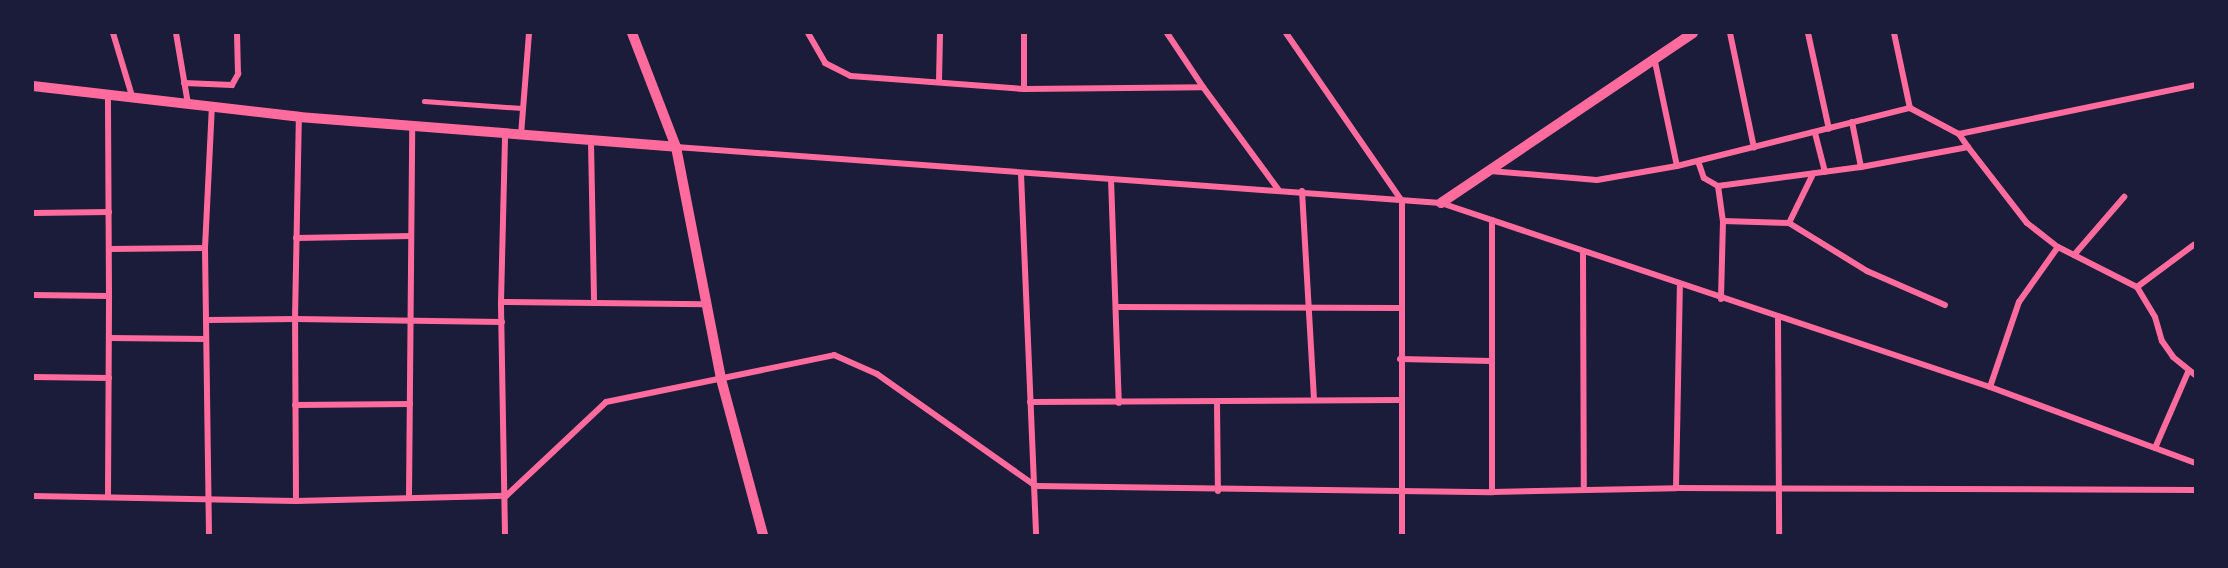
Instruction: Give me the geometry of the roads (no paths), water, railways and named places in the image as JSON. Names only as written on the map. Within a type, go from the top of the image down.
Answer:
[{"type":"street","points":[[113,33],[132,96]]},
{"type":"street","points":[[176,33],[188,104]]},
{"type":"street","points":[[184,82],[232,85],[237,74],[237,33]]},
{"type":"street","points":[[520,135],[529,33]]},
{"type":"street","points":[[632,33],[676,147],[721,379],[763,535]]},
{"type":"street","points":[[808,33],[815,52],[836,71],[851,76],[1024,89],[1203,87]]},
{"type":"street","points":[[939,82],[940,33]]},
{"type":"street","points":[[1024,33],[1024,89]]},
{"type":"street","points":[[1167,33],[1203,87],[1278,189]]},
{"type":"street","points":[[1286,33],[1402,201],[1399,308],[1402,535]]},
{"type":"street","points":[[1441,203],[1484,171],[1693,33]]},
{"type":"street","points":[[1730,33],[1754,148]]},
{"type":"street","points":[[1808,33],[1829,129]]},
{"type":"street","points":[[1894,33],[1910,108]]},
{"type":"street","points":[[1654,57],[1677,166]]},
{"type":"street","points":[[1959,134],[2195,85]]},
{"type":"street","points":[[33,86],[299,117],[591,142],[1021,174],[1278,189],[1441,203],[1680,286],[1990,387],[2195,463]]},
{"type":"street","points":[[108,93],[108,495]]},
{"type":"street","points":[[209,535],[205,248],[212,106]]},
{"type":"street","points":[[1484,171],[1597,180],[1677,166],[1910,108],[1959,134],[2027,223],[2058,246],[2137,287],[2155,317],[2162,341],[2188,372],[2195,375]]},
{"type":"street","points":[[296,501],[295,319],[299,117]]},
{"type":"street","points":[[1852,122],[1861,167]]},
{"type":"street","points":[[409,498],[412,127]]},
{"type":"street","points":[[1815,133],[1825,172]]},
{"type":"street","points":[[505,535],[501,302],[506,134]]},
{"type":"street","points":[[591,142],[594,302]]},
{"type":"street","points":[[1698,161],[1704,178],[1718,186],[1861,167],[1968,147]]},
{"type":"street","points":[[1021,174],[1030,402],[1036,486],[1036,535]]},
{"type":"street","points":[[1789,223],[1813,174]]},
{"type":"street","points":[[1111,179],[1119,402]]},
{"type":"street","points":[[1718,186],[1723,221],[1721,299]]},
{"type":"street","points":[[1302,191],[1314,400]]},
{"type":"street","points":[[2074,255],[2124,197]]},
{"type":"street","points":[[33,213],[109,212]]},
{"type":"street","points":[[1492,220],[1492,492]]},
{"type":"street","points":[[1723,221],[1789,223],[1867,271],[1945,305]]},
{"type":"street","points":[[296,238],[411,237]]},
{"type":"street","points":[[2137,287],[2195,244]]},
{"type":"street","points":[[1990,387],[2019,302],[2058,246]]},
{"type":"street","points":[[109,249],[205,248]]},
{"type":"street","points":[[1583,252],[1584,490]]},
{"type":"street","points":[[1676,488],[1680,286]]},
{"type":"street","points":[[33,296],[109,296]]},
{"type":"street","points":[[501,302],[705,304]]},
{"type":"street","points":[[1116,307],[1309,310],[1399,308]]},
{"type":"street","points":[[1778,318],[1779,535]]},
{"type":"street","points":[[207,321],[295,319],[502,322]]},
{"type":"street","points":[[109,338],[206,339]]},
{"type":"street","points":[[33,496],[108,495],[296,501],[506,496],[606,402],[820,357],[845,357],[877,374],[1036,486],[1218,491],[1401,492],[1676,488],[2195,490]]},
{"type":"street","points":[[1400,359],[1491,361]]},
{"type":"street","points":[[2155,448],[2188,372]]},
{"type":"street","points":[[33,377],[109,378]]},
{"type":"street","points":[[1030,402],[1400,400]]},
{"type":"street","points":[[1217,402],[1218,491]]},
{"type":"street","points":[[295,405],[410,404]]},
{"type":"lane","points":[[424,101],[522,108]]}]
